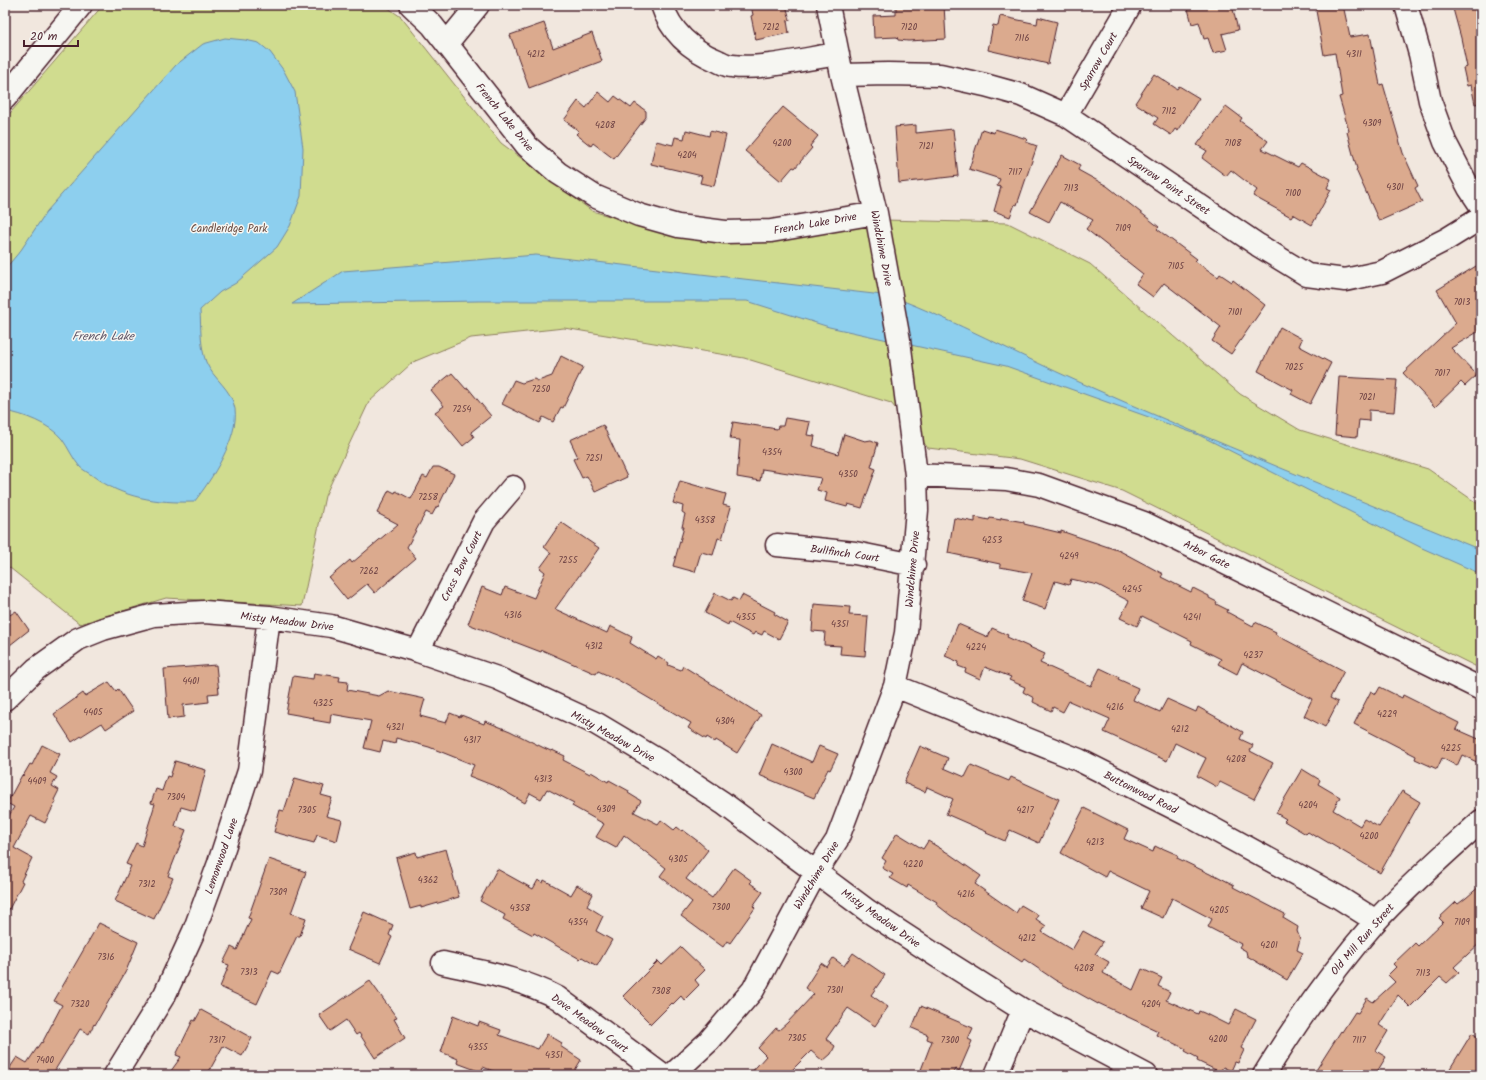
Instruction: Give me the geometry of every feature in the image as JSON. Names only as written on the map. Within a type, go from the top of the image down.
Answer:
[{"type":"street","points":[[5,98],[81,5]]},
{"type":"street","name":"French Lake Drive","points":[[411,5],[432,25],[447,43],[527,146],[558,173],[594,196],[639,216],[678,226],[724,232],[771,231],[876,213]]},
{"type":"street","points":[[447,43],[478,5]]},
{"type":"street","points":[[662,5],[666,16],[681,38],[709,58],[731,66],[752,67],[838,54]]},
{"type":"street","name":"Windchime Drive","points":[[672,1075],[709,1041],[753,990],[816,872],[837,840],[895,686],[906,633],[914,565],[917,510],[916,475],[900,340],[876,213],[842,75],[828,5]]},
{"type":"street","points":[[1406,5],[1420,54],[1430,101],[1445,142],[1481,206]]},
{"type":"street","name":"Sparrow Court","points":[[1066,115],[1129,7]]},
{"type":"street","name":"Sparrow Point Street","points":[[842,75],[940,75],[1021,95],[1066,115],[1258,245],[1307,275],[1345,280],[1382,272],[1447,239],[1481,218]]},
{"type":"street","name":"Arbor Gate","points":[[916,475],[1006,479],[1039,485],[1144,523],[1481,689]]},
{"type":"street","name":"Cross Bow Court","points":[[418,651],[484,521],[513,487]]},
{"type":"street","name":"Bullfinch Court","points":[[777,545],[855,553],[914,565]]},
{"type":"street","name":"Misty Meadow Drive","points":[[5,699],[36,669],[78,640],[103,630],[154,615],[204,612],[269,617],[331,626],[418,651],[497,678],[596,724],[664,764],[723,803],[868,911],[937,956],[1023,1010],[1146,1075]]},
{"type":"street","name":"Lemonwood Lane","points":[[115,1075],[166,994],[194,930],[219,864],[249,771],[269,617]]},
{"type":"street","name":"Buttonwood Road","points":[[895,686],[1079,760],[1186,814],[1318,886],[1376,921]]},
{"type":"street","name":"Old Mill Run Street","points":[[1264,1075],[1289,1035],[1331,975],[1376,921],[1433,865],[1481,821]]},
{"type":"street","name":"Dove Meadow Court","points":[[444,963],[499,976],[540,988],[558,998],[662,1075]]},
{"type":"street","points":[[996,1075],[1023,1010]]},
{"type":"green space","name":"Candleridge Park","points":[[103,5],[384,5],[401,17],[501,143],[592,211],[689,239],[843,219],[1008,223],[1090,264],[1240,394],[1300,430],[1428,469],[1481,506],[1481,669],[1122,491],[1020,459],[928,448],[891,403],[744,358],[564,328],[471,338],[413,362],[369,402],[325,496],[302,606],[166,598],[80,624],[5,564],[5,119]]},
{"type":"water","name":"French Lake","points":[[225,38],[259,43],[270,52],[284,71],[295,92],[303,148],[301,196],[290,226],[277,247],[236,283],[220,292],[200,310],[202,343],[206,362],[213,374],[230,396],[235,409],[233,432],[222,458],[208,483],[194,502],[140,498],[104,483],[80,467],[62,439],[51,429],[36,420],[5,411],[5,269],[21,250],[47,211],[176,65],[203,44]]},
{"type":"water","points":[[536,255],[891,296],[939,316],[1129,404],[1280,468],[1481,550],[1481,574],[1422,548],[1199,435],[1006,366],[829,327],[747,301],[478,301],[292,304],[343,271]]},
{"type":"building","points":[[751,5],[786,5],[790,20],[787,21],[789,33],[756,40],[751,16],[753,15]]},
{"type":"building","points":[[944,5],[946,39],[908,41],[898,40],[897,37],[874,38],[873,16],[896,15],[896,6]]},
{"type":"building","points":[[1187,5],[1232,5],[1238,30],[1222,34],[1227,50],[1213,53],[1208,38],[1204,39],[1199,22],[1192,24]]},
{"type":"building","points":[[1315,5],[1343,5],[1350,37],[1370,34],[1380,85],[1383,84],[1403,153],[1418,186],[1415,188],[1422,202],[1379,221],[1356,170],[1357,169],[1347,132],[1349,131],[1339,97],[1342,96],[1335,53],[1324,55]]},
{"type":"building","points":[[1452,5],[1481,5],[1481,103],[1475,104],[1471,85],[1467,86],[1463,68],[1467,67]]},
{"type":"building","points":[[1000,16],[1037,24],[1038,17],[1057,22],[1048,64],[988,50],[993,25],[998,26]]},
{"type":"building","points":[[544,23],[553,48],[592,33],[602,61],[529,88],[510,35]]},
{"type":"building","points":[[1154,74],[1177,89],[1179,86],[1199,98],[1178,131],[1175,129],[1171,135],[1154,124],[1158,118],[1135,103]]},
{"type":"building","points":[[598,92],[610,102],[615,96],[631,108],[635,103],[646,111],[646,117],[614,159],[593,143],[591,146],[576,134],[579,131],[564,120],[578,101],[586,108]]},
{"type":"building","points":[[1226,106],[1242,118],[1240,121],[1268,141],[1262,149],[1298,167],[1301,163],[1331,179],[1327,188],[1331,190],[1312,225],[1293,214],[1291,217],[1253,196],[1257,190],[1231,170],[1226,176],[1202,158],[1207,151],[1197,145]]},
{"type":"building","points":[[783,107],[818,136],[810,146],[812,148],[795,168],[793,167],[781,181],[745,151]]},
{"type":"building","points":[[916,125],[916,133],[953,129],[958,176],[899,183],[895,127]]},
{"type":"building","points":[[982,129],[994,133],[995,129],[1027,139],[1026,142],[1037,146],[1017,205],[1015,204],[1010,217],[994,211],[1001,187],[997,186],[1000,179],[969,169]]},
{"type":"building","points":[[686,130],[709,136],[710,131],[726,135],[714,186],[700,183],[702,176],[651,164],[656,141],[673,145],[675,137],[684,139]]},
{"type":"building","points":[[1062,155],[1080,165],[1078,170],[1107,186],[1159,227],[1157,229],[1197,259],[1195,261],[1218,277],[1220,274],[1232,282],[1233,280],[1265,305],[1231,354],[1212,341],[1221,327],[1164,283],[1153,297],[1136,284],[1143,274],[1086,229],[1093,220],[1060,202],[1049,222],[1030,212]]},
{"type":"building","points":[[1481,263],[1481,330],[1451,348],[1477,375],[1465,386],[1461,382],[1435,407],[1403,373],[1456,323],[1437,290]]},
{"type":"building","points":[[1280,327],[1302,339],[1299,346],[1331,363],[1310,404],[1291,394],[1293,390],[1258,371]]},
{"type":"building","points":[[561,356],[583,367],[563,408],[561,407],[553,422],[543,417],[540,423],[502,404],[514,380],[522,383],[534,379],[538,381],[552,376]]},
{"type":"building","points":[[452,373],[466,389],[468,388],[491,416],[471,432],[474,437],[463,446],[435,412],[444,406],[431,390]]},
{"type":"building","points":[[1339,377],[1397,380],[1394,412],[1369,410],[1369,421],[1359,420],[1357,437],[1335,435]]},
{"type":"building","points":[[785,418],[810,422],[807,435],[815,436],[813,446],[838,454],[844,434],[865,441],[871,440],[878,443],[871,467],[876,469],[862,508],[848,504],[847,507],[825,501],[827,493],[817,490],[821,478],[762,469],[760,481],[737,477],[740,440],[730,439],[733,422],[777,429],[778,426],[783,426]]},
{"type":"building","points":[[603,425],[627,477],[595,492],[587,476],[582,478],[573,459],[578,457],[570,440]]},
{"type":"building","points":[[433,467],[439,467],[454,474],[438,507],[437,506],[432,515],[426,512],[407,547],[416,558],[375,593],[367,584],[347,600],[329,578],[350,560],[352,563],[398,524],[377,513],[389,490],[395,493],[396,491],[411,499],[423,476],[427,478]]},
{"type":"building","points":[[680,481],[726,494],[723,505],[731,507],[722,539],[718,538],[713,555],[701,552],[695,572],[673,566],[684,527],[682,527],[685,514],[682,512],[683,506],[673,503]]},
{"type":"building","points":[[975,517],[989,520],[990,518],[1001,520],[1001,518],[1024,522],[1024,524],[1061,533],[1061,531],[1120,551],[1163,574],[1161,577],[1191,592],[1193,588],[1209,596],[1209,598],[1217,602],[1216,604],[1228,610],[1227,612],[1253,626],[1255,622],[1276,632],[1275,634],[1344,671],[1330,698],[1338,702],[1325,727],[1304,716],[1312,699],[1242,663],[1237,674],[1218,664],[1221,659],[1191,644],[1192,641],[1142,616],[1137,626],[1120,618],[1129,601],[1098,585],[1071,579],[1069,585],[1055,581],[1045,609],[1022,601],[1032,573],[1000,567],[1000,564],[948,553],[954,518],[975,522]]},
{"type":"building","points":[[561,522],[599,548],[555,609],[607,633],[610,626],[632,637],[630,643],[656,659],[658,656],[669,663],[668,665],[681,670],[683,666],[761,715],[737,753],[716,740],[715,742],[707,737],[706,739],[688,728],[691,723],[618,680],[598,671],[596,674],[542,650],[541,652],[468,624],[482,587],[502,595],[505,587],[534,598],[545,572],[540,568],[551,553],[544,547]]},
{"type":"building","points":[[715,593],[731,601],[733,598],[739,601],[742,595],[775,612],[774,614],[788,622],[779,639],[764,631],[762,635],[755,632],[753,635],[729,622],[728,625],[705,613]]},
{"type":"building","points":[[814,604],[850,607],[849,615],[868,616],[865,656],[840,654],[841,646],[824,645],[825,632],[812,631]]},
{"type":"building","points":[[16,611],[29,630],[5,649],[5,618]]},
{"type":"building","points":[[958,624],[988,637],[992,628],[1008,635],[1007,637],[1045,654],[1040,663],[1091,686],[1100,668],[1119,677],[1118,679],[1138,688],[1133,700],[1160,712],[1167,699],[1196,712],[1198,707],[1243,732],[1240,739],[1253,745],[1250,751],[1273,763],[1254,799],[1220,782],[1217,787],[1197,776],[1206,758],[1175,743],[1167,761],[1104,732],[1110,719],[1069,701],[1063,712],[1053,707],[1051,711],[1033,702],[1034,698],[1023,692],[1025,687],[1009,680],[1011,677],[985,667],[980,679],[965,672],[966,669],[958,666],[959,662],[945,656]]},
{"type":"building","points":[[216,665],[219,693],[208,694],[209,702],[183,705],[184,717],[168,719],[164,669]]},
{"type":"building","points":[[314,673],[340,677],[339,681],[348,682],[347,690],[379,696],[388,691],[425,699],[420,716],[446,723],[450,713],[460,717],[461,715],[484,724],[485,721],[565,756],[563,760],[590,774],[591,772],[608,782],[609,780],[629,791],[628,793],[641,801],[634,812],[658,824],[661,820],[674,830],[677,827],[682,831],[683,830],[708,850],[686,879],[712,898],[734,868],[752,881],[750,883],[763,892],[753,906],[755,908],[730,943],[727,941],[723,947],[681,916],[692,902],[660,876],[666,868],[624,835],[616,848],[596,837],[604,824],[572,806],[574,803],[547,789],[541,799],[530,793],[525,803],[497,787],[469,776],[474,765],[429,747],[396,738],[395,744],[383,741],[380,752],[364,748],[371,721],[331,714],[330,723],[313,720],[314,718],[286,713],[293,676],[313,679]]},
{"type":"building","points":[[109,682],[116,691],[118,689],[133,711],[106,729],[102,723],[72,742],[54,714],[83,693],[85,696]]},
{"type":"building","points":[[1380,687],[1402,698],[1403,695],[1459,723],[1456,729],[1481,740],[1481,764],[1462,755],[1457,766],[1442,758],[1437,769],[1415,759],[1416,756],[1354,724],[1371,691],[1376,694]]},
{"type":"building","points":[[772,744],[812,762],[819,746],[838,754],[830,770],[828,769],[814,798],[759,775]]},
{"type":"building","points":[[42,745],[60,754],[50,773],[57,777],[52,786],[59,790],[54,800],[56,801],[45,823],[31,816],[14,848],[32,858],[21,881],[23,882],[5,917],[5,823],[14,807],[7,803],[22,775],[23,776],[30,764],[32,765]]},
{"type":"building","points":[[920,746],[948,758],[944,768],[965,777],[971,765],[1009,781],[1011,777],[1059,799],[1039,843],[1010,830],[1005,841],[986,833],[987,832],[946,814],[953,799],[927,787],[925,792],[904,783]]},
{"type":"building","points":[[175,761],[206,770],[195,811],[181,807],[175,826],[186,830],[168,876],[173,878],[154,919],[115,901],[131,866],[126,864],[136,843],[142,846],[155,804],[151,803],[156,789],[162,791],[167,776],[170,777]]},
{"type":"building","points":[[1302,769],[1320,780],[1318,784],[1340,797],[1333,810],[1360,826],[1364,819],[1379,827],[1402,791],[1420,802],[1380,873],[1317,836],[1316,837],[1308,832],[1306,834],[1284,821],[1286,819],[1276,813]]},
{"type":"building","points":[[295,778],[324,786],[321,795],[332,798],[326,816],[342,820],[337,841],[317,835],[314,843],[274,832],[280,810],[284,811]]},
{"type":"building","points":[[1084,808],[1128,830],[1124,839],[1153,852],[1155,846],[1178,855],[1177,858],[1212,875],[1213,874],[1234,885],[1233,887],[1285,914],[1283,918],[1298,927],[1297,931],[1300,939],[1297,950],[1303,953],[1287,980],[1247,956],[1246,951],[1239,947],[1241,944],[1208,927],[1212,919],[1172,898],[1163,918],[1141,908],[1149,891],[1108,871],[1105,877],[1061,853]]},
{"type":"building","points":[[897,833],[923,849],[928,841],[948,853],[981,876],[975,884],[1016,913],[1021,905],[1038,915],[1036,919],[1046,926],[1042,932],[1072,950],[1083,931],[1103,942],[1095,954],[1109,962],[1103,973],[1133,990],[1142,969],[1162,978],[1158,986],[1170,992],[1166,1000],[1198,1014],[1199,1011],[1204,1013],[1228,1025],[1236,1009],[1256,1019],[1241,1048],[1244,1050],[1238,1063],[1235,1062],[1231,1071],[1223,1067],[1220,1072],[1197,1061],[1198,1058],[1185,1051],[1186,1049],[1156,1035],[1158,1031],[1098,1004],[1055,980],[1024,959],[1022,962],[950,915],[936,904],[937,902],[908,885],[907,888],[890,878],[893,874],[882,868],[886,861],[882,858]]},
{"type":"building","points":[[446,849],[459,897],[421,908],[421,906],[410,909],[396,858],[416,852],[417,857]]},
{"type":"building","points":[[269,859],[306,872],[291,913],[306,918],[300,936],[297,936],[279,974],[272,971],[257,1004],[220,987],[229,965],[223,963],[231,947],[237,950],[251,919],[248,918]]},
{"type":"building","points":[[497,869],[533,889],[538,880],[543,883],[544,880],[571,895],[577,885],[593,894],[587,906],[603,916],[596,931],[612,940],[597,966],[582,957],[580,959],[534,933],[533,935],[503,919],[505,915],[480,901]]},
{"type":"building","points":[[1481,885],[1481,942],[1454,967],[1459,972],[1447,983],[1440,977],[1410,1007],[1398,995],[1379,1025],[1388,1031],[1376,1051],[1386,1057],[1375,1075],[1313,1075],[1341,1031],[1342,1032],[1355,1012],[1358,1013],[1367,998],[1373,1002],[1395,982],[1388,975],[1396,967],[1393,964],[1415,943],[1418,946],[1443,922],[1439,918],[1456,902],[1458,904]]},
{"type":"building","points":[[364,912],[393,925],[389,935],[392,937],[380,963],[348,949]]},
{"type":"building","points":[[99,923],[138,942],[126,971],[95,1025],[94,1024],[89,1034],[80,1029],[52,1075],[5,1075],[17,1057],[27,1063],[41,1042],[42,1043],[62,1005],[54,1001]]},
{"type":"building","points":[[681,947],[705,970],[695,980],[699,985],[684,1000],[681,996],[651,1024],[623,996],[658,961],[662,965]]},
{"type":"building","points":[[853,953],[885,975],[871,995],[888,1007],[875,1026],[848,1008],[826,1039],[835,1046],[831,1054],[823,1061],[811,1051],[787,1075],[749,1075],[766,1056],[758,1048],[776,1028],[779,1030],[787,1023],[814,994],[805,988],[821,963],[827,967],[833,958],[844,966]]},
{"type":"building","points":[[370,981],[397,1018],[394,1019],[405,1038],[375,1058],[359,1033],[356,1035],[346,1020],[330,1031],[319,1015]]},
{"type":"building","points":[[921,1006],[973,1028],[968,1039],[972,1041],[959,1071],[956,1069],[953,1075],[919,1075],[932,1041],[927,1039],[928,1035],[912,1028]]},
{"type":"building","points":[[201,1010],[252,1038],[242,1056],[223,1046],[207,1075],[168,1075],[181,1057],[176,1055],[193,1020],[195,1021]]},
{"type":"building","points":[[453,1016],[478,1026],[479,1022],[501,1030],[499,1035],[538,1049],[547,1034],[562,1043],[560,1046],[581,1060],[572,1075],[503,1075],[483,1067],[481,1072],[457,1063],[458,1059],[441,1052]]},
{"type":"building","points":[[1472,1033],[1481,1039],[1481,1075],[1446,1075]]}]
